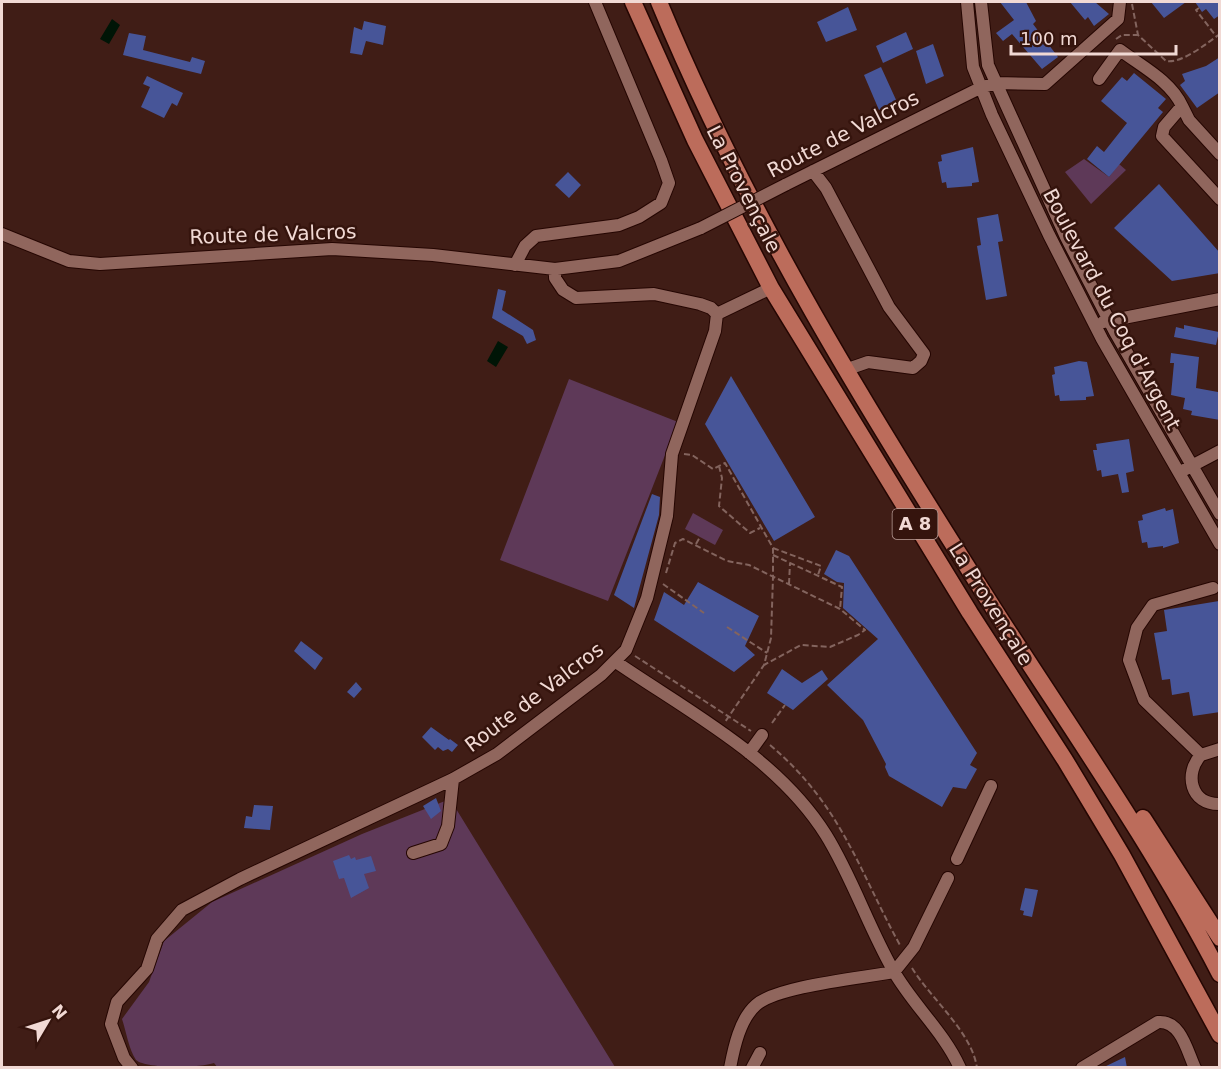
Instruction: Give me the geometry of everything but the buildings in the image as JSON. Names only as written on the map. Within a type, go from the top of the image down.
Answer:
[{"type":"highway","name":"La Provençale","points":[[633,2],[695,140],[771,288],[964,603],[1094,807],[1220,1035]]},
{"type":"highway","name":"La Provençale","points":[[659,2],[729,159],[789,274],[870,412],[1147,846],[1220,974]]},
{"type":"highway","points":[[870,412],[1051,678],[1220,938]]},
{"type":"street","points":[[515,265],[525,246],[536,236],[619,225],[639,218],[661,203],[667,194],[669,183],[661,160],[595,2]]},
{"type":"street","name":"Boulevard du Coq d'Argent","points":[[967,2],[971,59],[980,88],[1048,235],[1095,325],[1220,544]]},
{"type":"street","name":"Boulevard du Coq d'Argent","points":[[981,2],[988,65],[1066,237],[1109,320],[1191,467],[1220,514]]},
{"type":"street","name":"Route de Valcros","points":[[2,234],[69,261],[100,264],[171,257],[276,254],[332,249],[433,255],[555,269],[619,261],[701,228],[980,88],[996,83],[1045,84],[1118,19],[1120,2]]},
{"type":"street","points":[[1099,79],[1120,50],[1166,84],[1178,97],[1188,120],[1220,154]]},
{"type":"street","points":[[1182,106],[1164,127],[1162,135],[1220,199]]},
{"type":"street","points":[[813,171],[826,188],[889,307],[924,354],[921,361],[913,368],[868,362],[845,370]]},
{"type":"street","points":[[555,269],[555,278],[564,290],[576,298],[654,294],[700,304],[711,308],[717,314],[771,288]]},
{"type":"street","points":[[1095,325],[1109,320],[1220,299]]},
{"type":"street","name":"Route de Valcros","points":[[132,1068],[123,1058],[111,1024],[117,1002],[147,969],[157,939],[182,910],[261,869],[453,779],[496,754],[616,662],[626,650],[629,630],[660,555],[667,516],[672,454],[716,331],[717,314]]},
{"type":"street","points":[[1178,474],[1220,451]]},
{"type":"street","points":[[1201,755],[1144,700],[1129,660],[1137,628],[1153,605],[1213,588]]},
{"type":"street","points":[[616,662],[749,753],[790,790],[827,836],[894,972],[948,1047],[960,1068]]},
{"type":"street","points":[[749,753],[762,735]]},
{"type":"street","points":[[1220,749],[1201,755],[1191,770],[1192,788],[1205,801],[1220,804]]},
{"type":"street","points":[[413,853],[441,844],[448,826],[453,779]]},
{"type":"street","points":[[957,859],[991,786]]},
{"type":"street","points":[[730,1068],[739,1033],[747,1015],[757,1004],[775,995],[894,972],[914,947],[948,878]]},
{"type":"street","points":[[1082,1068],[1158,1022],[1166,1022],[1176,1027],[1195,1068]]},
{"type":"street","points":[[752,1068],[760,1053]]},
{"type":"path","points":[[1132,2],[1138,35],[1166,61],[1171,62],[1218,35],[1196,10],[1199,8]]},
{"type":"path","points":[[672,454],[692,455],[713,469],[724,463],[773,548],[771,638],[764,665],[718,732]]},
{"type":"path","points":[[719,466],[722,478],[719,506],[750,533],[761,527]]},
{"type":"path","points":[[696,544],[700,537]]},
{"type":"path","points":[[704,613],[662,586],[675,543],[683,539],[727,561],[749,565],[840,609],[865,630],[830,647],[801,645],[764,665]]},
{"type":"path","points":[[773,548],[821,567],[818,576]]},
{"type":"path","points":[[773,555],[842,587],[840,609]]},
{"type":"path","points":[[804,569],[805,560]]},
{"type":"path","points":[[789,584],[790,563]]},
{"type":"path","points":[[728,627],[767,653]]},
{"type":"path","points":[[772,723],[785,705]]},
{"type":"shaded area","points":[[112,19],[120,25],[109,44],[100,39]]},
{"type":"shaded area","points":[[1084,159],[1109,177],[1119,164],[1126,170],[1091,204],[1065,172]]},
{"type":"shaded area","points":[[498,341],[508,347],[496,367],[487,361]]},
{"type":"shaded area","points":[[569,379],[678,422],[608,601],[500,560]]},
{"type":"shaded area","points":[[693,513],[723,530],[715,545],[685,529]]},
{"type":"shaded area","points":[[450,799],[615,1067],[218,1068],[214,1063],[174,1067],[150,1065],[136,1060],[122,1019],[149,982],[164,941],[212,902],[362,834]]}]
